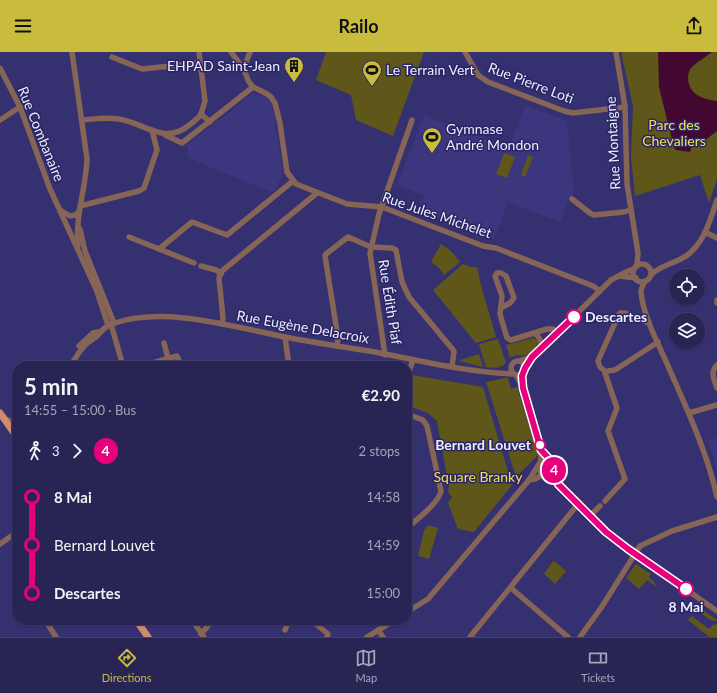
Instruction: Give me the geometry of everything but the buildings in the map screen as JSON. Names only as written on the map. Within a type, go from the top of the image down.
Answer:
[{"type":"main road","points":[[0,413],[12,430]]},
{"type":"main road","points":[[140,625],[148,637]]},
{"type":"street","points":[[60,210],[73,216],[76,215],[80,208],[86,176],[86,158],[82,120],[72,52]]},
{"type":"street","points":[[161,134],[170,135],[181,131],[201,114],[204,101],[199,52]]},
{"type":"street","points":[[159,249],[192,222],[227,235],[292,181],[287,172],[280,123],[275,103],[267,94],[253,87],[231,52]]},
{"type":"street","points":[[242,68],[245,65],[250,52]]},
{"type":"street","name":"Rue Pierre Loti","points":[[465,52],[478,75],[488,82],[564,111],[573,113],[625,107]]},
{"type":"street","name":"Rue Montaigne","points":[[616,52],[625,107],[627,184],[638,253],[635,268]]},
{"type":"street","points":[[112,57],[142,69],[200,63]]},
{"type":"street","name":"Rue Combanaire","points":[[0,68],[20,107],[50,189],[111,324]]},
{"type":"street","points":[[82,120],[109,118],[120,119],[152,130],[182,143],[253,87]]},
{"type":"street","points":[[0,120],[20,107]]},
{"type":"street","points":[[201,114],[210,122]]},
{"type":"street","name":"Rue Édith Piaf","points":[[385,355],[370,253],[382,207],[412,120]]},
{"type":"street","points":[[80,208],[139,191],[144,188],[157,150],[152,130]]},
{"type":"street","name":"Rue Jules Michelet","points":[[292,181],[317,193],[351,205],[382,207],[483,246],[496,248],[594,286],[600,291]]},
{"type":"street","points":[[222,324],[223,318],[219,278],[222,271],[317,193]]},
{"type":"street","points":[[572,199],[594,215],[630,210]]},
{"type":"street","points":[[717,200],[698,246],[686,256],[663,266],[651,275],[645,281],[641,289],[649,322],[689,413],[717,495]]},
{"type":"street","name":"Rue Combanaire","points":[[79,252],[77,226],[80,208]]},
{"type":"street","name":"Rue Combanaire","points":[[80,208],[80,233],[111,324],[122,361]]},
{"type":"street","points":[[705,232],[717,238]]},
{"type":"street","points":[[129,237],[194,263]]},
{"type":"street","points":[[337,346],[338,338],[325,256],[348,237],[371,247],[392,248],[396,250],[400,276],[407,293],[454,351],[452,367]]},
{"type":"street","name":"Rue Montaigne","points":[[638,253],[647,266]]},
{"type":"street","points":[[514,374],[521,374],[532,357],[600,291],[618,276],[639,265],[663,266]]},
{"type":"street","points":[[201,266],[216,270],[221,274]]},
{"type":"street","points":[[647,266],[651,275]]},
{"type":"street","points":[[635,268],[634,274],[636,278]]},
{"type":"street","points":[[501,308],[510,304],[514,298],[506,276],[497,273],[495,276],[502,296],[500,318],[508,339],[511,340],[547,329],[553,329],[558,333]]},
{"type":"street","points":[[618,276],[636,278],[640,281],[645,281]]},
{"type":"street","points":[[649,322],[620,313],[598,361],[600,368],[606,372],[615,370],[658,342]]},
{"type":"street","name":"Rue Eugène Delacroix","points":[[111,324],[133,319],[166,316],[183,317],[452,367],[494,373],[514,374]]},
{"type":"street","points":[[74,361],[86,344],[99,332],[111,324]]},
{"type":"street","points":[[69,361],[85,340],[93,333],[99,332]]},
{"type":"street","points":[[534,333],[538,335],[542,348]]},
{"type":"street","points":[[285,337],[288,361]]},
{"type":"street","points":[[164,343],[169,361]]},
{"type":"street","points":[[158,361],[177,356],[179,361]]},
{"type":"street","points":[[494,373],[510,366],[514,361],[532,357]]},
{"type":"street","points":[[519,361],[523,363],[523,388]]},
{"type":"street","points":[[717,365],[714,368],[712,376],[717,388]]},
{"type":"street","points":[[510,366],[511,371],[523,388],[541,450],[553,463],[553,471],[558,484]]},
{"type":"street","points":[[605,500],[625,480],[608,431],[617,408],[605,374],[606,372]]},
{"type":"street","points":[[689,413],[717,405]]},
{"type":"street","points":[[412,416],[423,420],[427,426],[441,491],[440,496],[434,503],[412,523]]},
{"type":"street","points":[[5,419],[12,421]]},
{"type":"street","points":[[541,450],[539,464],[541,473],[558,484],[616,540],[717,611]]},
{"type":"street","points":[[412,609],[428,599],[529,480],[539,464],[548,459]]},
{"type":"street","points":[[529,480],[553,471]]},
{"type":"street","points":[[470,637],[578,504]]},
{"type":"street","points":[[590,516],[600,506]]},
{"type":"street","points":[[580,637],[589,626],[640,546],[672,531],[717,517]]},
{"type":"street","points":[[0,544],[12,536]]},
{"type":"street","points":[[511,588],[568,637]]},
{"type":"street","points":[[48,625],[56,637]]},
{"type":"street","points":[[196,625],[203,635],[210,625]]},
{"type":"street","points":[[285,630],[287,625]]},
{"type":"street","points":[[320,625],[328,634],[327,637]]},
{"type":"street","points":[[367,637],[378,630],[382,625]]},
{"type":"street","points":[[378,630],[383,637]]},
{"type":"shaded area","points":[[658,52],[712,52],[690,69],[688,78],[689,84],[694,92],[707,99],[717,101],[717,131],[703,142],[696,141],[692,145],[690,152],[676,150],[674,148],[659,87]]},
{"type":"shaded area","points":[[253,93],[272,100],[283,173],[274,193],[188,158],[187,145]]},
{"type":"shaded area","points":[[525,105],[567,121],[574,193],[568,200],[560,222],[508,202],[494,239],[418,210],[424,195],[397,185],[424,115],[509,148]]},
{"type":"shaded area","points":[[717,438],[717,470],[708,441]]},
{"type":"green space","name":"Le Terrain Vert","points":[[326,52],[424,52],[393,136],[356,120],[351,95],[316,80]]},
{"type":"green space","name":"Parc des Chevaliers","points":[[621,52],[717,52],[717,179],[709,203],[700,175],[635,196],[631,157],[633,106]]},
{"type":"green space","points":[[504,153],[515,157],[507,178],[496,174]]},
{"type":"green space","points":[[528,155],[533,157],[525,177],[521,175]]},
{"type":"green space","points":[[441,244],[451,251],[460,262],[444,275],[439,268],[431,262]]},
{"type":"green space","points":[[463,264],[471,267],[477,267],[496,337],[476,343],[433,290]]},
{"type":"green space","points":[[533,338],[537,340],[537,345],[533,351],[526,355],[514,356],[510,358],[506,345]]},
{"type":"green space","points":[[498,339],[506,363],[494,368],[486,367],[479,344]]},
{"type":"green space","points":[[479,354],[483,367],[459,361],[460,360]]},
{"type":"green space","name":"Square Branky","points":[[412,375],[483,387],[512,485],[474,532],[458,529],[448,503],[452,497],[448,492],[449,487],[437,421],[428,413],[412,407]]},
{"type":"green space","points":[[508,378],[511,389],[517,387],[538,455],[516,477],[486,382]]},
{"type":"green space","points":[[428,525],[438,528],[429,559],[418,556],[424,531]]},
{"type":"green space","points":[[553,561],[566,571],[555,584],[544,574]]},
{"type":"green space","points":[[636,564],[651,574],[649,577],[657,587],[647,580],[639,589],[626,578]]},
{"type":"green space","points":[[692,602],[717,621],[710,620],[693,607]]},
{"type":"green space","points":[[692,616],[709,629],[713,625],[717,624],[717,637],[709,637],[688,620]]},
{"type":"bus line","name":"4","points":[[574,317],[532,357],[522,376],[523,388],[541,450],[553,463],[553,471],[558,484],[606,532],[686,589]]},
{"type":"place","name":"EHPAD Saint-Jean","points":[[294,83]]},
{"type":"place","name":"Le Terrain Vert","points":[[372,87]]},
{"type":"place","name":"Gymnase André Mondon","points":[[432,154]]},
{"type":"place","name":"Descartes","points":[[574,317]]},
{"type":"place","name":"Bernard Louvet","points":[[540,445]]},
{"type":"place","name":"8 Mai","points":[[686,589]]}]
